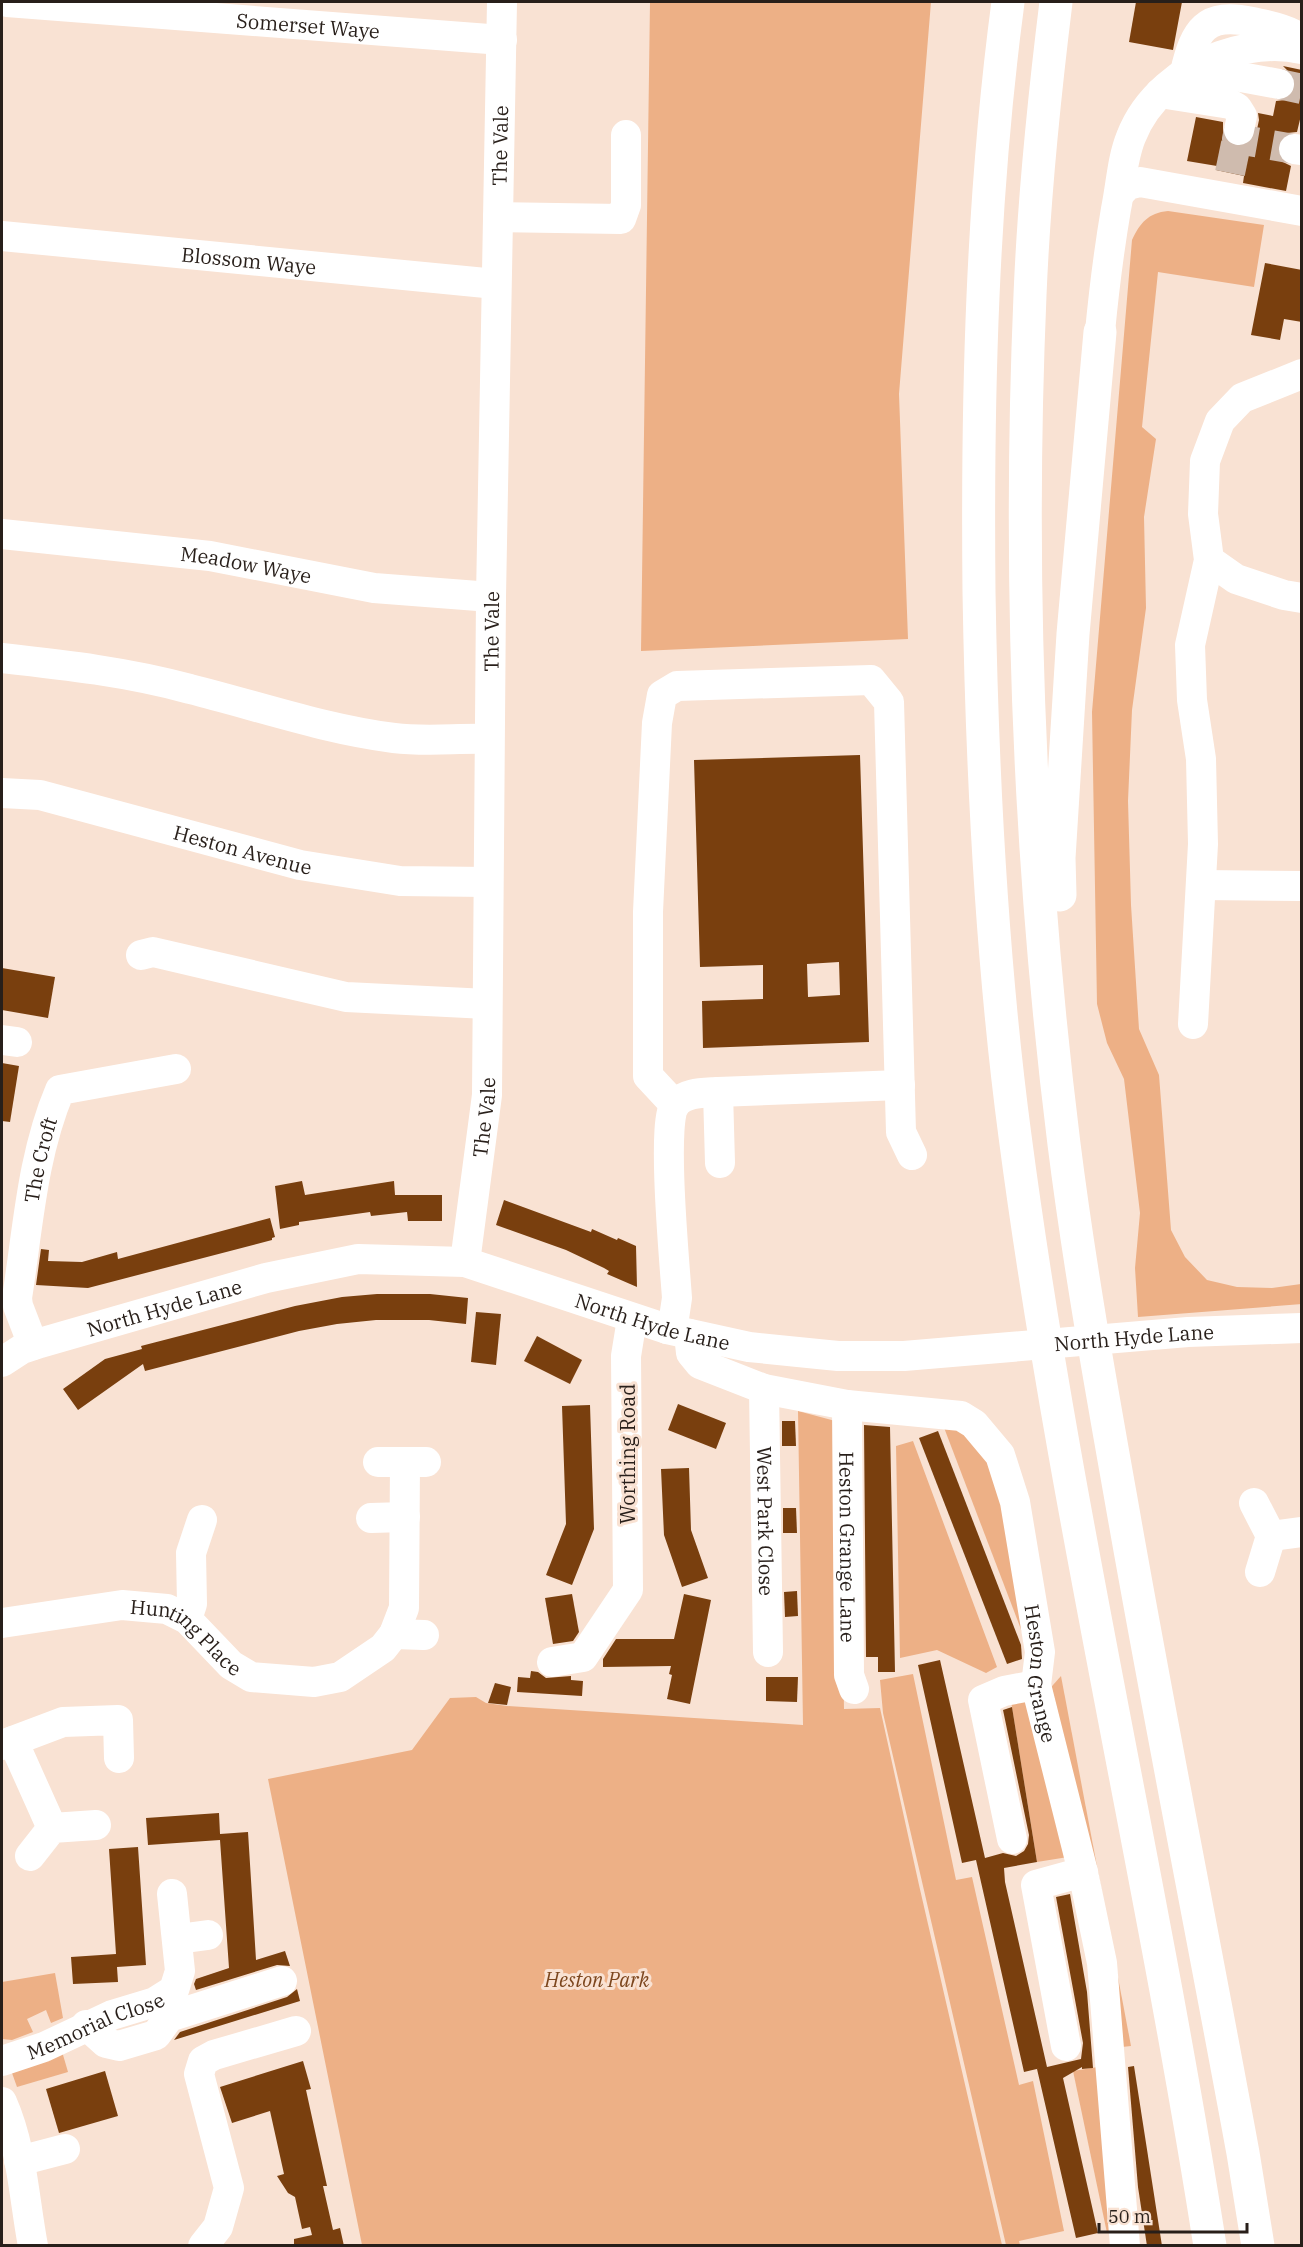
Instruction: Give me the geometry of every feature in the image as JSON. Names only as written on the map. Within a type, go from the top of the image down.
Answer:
[{"type":"highway","points":[[1000,2],[1000,63]]},
{"type":"highway","points":[[1008,2],[1000,63],[986,258],[978,457],[981,708],[993,926],[1014,1131],[1056,1403],[1172,2014],[1210,2246]]},
{"type":"highway","points":[[1056,2],[1045,91],[1030,291],[1025,488],[1030,747],[1042,947],[1064,1143],[1085,1292],[1111,1446],[1218,2012],[1258,2246]]},
{"type":"highway","points":[[1064,1143],[1059,858],[1073,634],[1100,332]]},
{"type":"street","name":"Somerset Waye","points":[[7,2],[502,40]]},
{"type":"street","name":"The Vale","points":[[465,1262],[487,1095],[487,882],[502,2]]},
{"type":"street","points":[[1100,332],[1106,266],[1130,138],[1137,122],[1172,83],[1203,62],[1232,52],[1274,46],[1299,48]]},
{"type":"street","points":[[1172,83],[1230,75],[1279,84]]},
{"type":"street","points":[[1172,83],[1237,108],[1242,116],[1239,130]]},
{"type":"street","points":[[498,217],[621,219],[626,205],[626,135]]},
{"type":"street","points":[[1206,194],[1225,186],[1230,173]]},
{"type":"street","points":[[1119,194],[1128,185],[1140,182],[1302,211]]},
{"type":"street","name":"Blossom Waye","points":[[2,237],[496,284]]},
{"type":"street","points":[[1193,1024],[1203,844],[1201,759],[1192,700],[1190,645],[1209,560],[1203,514],[1205,461],[1220,422],[1242,398],[1302,374]]},
{"type":"street","name":"Meadow Waye","points":[[2,534],[210,556],[374,588],[491,597]]},
{"type":"street","points":[[1209,560],[1236,579],[1284,595],[1302,598]]},
{"type":"street","points":[[2,658],[102,670],[189,688],[311,723],[393,738],[427,741],[489,739]]},
{"type":"street","points":[[675,1105],[648,1076],[648,924],[657,723],[662,695],[677,686],[871,680],[890,702],[901,1132],[912,1155]]},
{"type":"street","name":"Heston Avenue","points":[[2,793],[40,795],[300,865],[400,881],[487,882]]},
{"type":"street","points":[[1201,885],[1300,886]]},
{"type":"street","points":[[141,955],[153,951],[346,997],[487,1004]]},
{"type":"street","name":"The Croft","points":[[14,1351],[17,1298],[33,1179],[48,1117],[60,1090],[176,1069]]},
{"type":"street","points":[[678,1332],[674,1318],[677,1298],[669,1144],[670,1116],[675,1105],[688,1094],[900,1085]]},
{"type":"street","points":[[718,1092],[720,1163]]},
{"type":"street","name":"North Hyde Lane","points":[[14,1351],[266,1278],[358,1258],[465,1262],[632,1319],[678,1332],[749,1347],[838,1356],[904,1356],[1188,1332],[1302,1328]]},
{"type":"street","name":"Worthing Road","points":[[552,1662],[583,1657],[628,1590],[626,1356],[632,1319]]},
{"type":"street","name":"Heston Grange","points":[[678,1332],[700,1364],[764,1389],[847,1405],[961,1416],[974,1424],[1000,1455],[1015,1502],[1040,1652],[1036,1685],[1083,1872],[1102,1963],[1125,2246]]},
{"type":"street","name":"West Park Close","points":[[764,1389],[768,1652]]},
{"type":"street","name":"Heston Grange Lane","points":[[847,1405],[849,1675],[854,1689]]},
{"type":"street","name":"Hunting Place","points":[[2,1623],[122,1605],[167,1609],[187,1619],[231,1665],[251,1677],[314,1682],[340,1677],[383,1648],[394,1634],[405,1608],[403,1462]]},
{"type":"street","points":[[1254,1503],[1271,1536],[1260,1572]]},
{"type":"street","points":[[371,1518],[405,1517]]},
{"type":"street","points":[[187,1619],[192,1604],[191,1552],[202,1520]]},
{"type":"street","points":[[1271,1536],[1302,1532]]},
{"type":"street","points":[[394,1634],[424,1635]]},
{"type":"street","points":[[1012,1839],[983,1700],[1004,1691],[1036,1685]]},
{"type":"street","points":[[52,1828],[32,1784],[7,1743],[63,1722],[118,1720],[119,1758]]},
{"type":"street","points":[[30,1856],[52,1828],[96,1825]]},
{"type":"street","points":[[1066,2046],[1036,1885],[1083,1872]]},
{"type":"street","name":"Memorial Close","points":[[2,2061],[44,2047],[99,2020],[155,2002],[174,1990],[180,1971],[172,1894]]},
{"type":"street","points":[[178,1940],[208,1935]]},
{"type":"street","points":[[151,2020],[128,2026],[99,2020],[106,2043],[119,2046],[156,2035],[169,2017],[282,1981]]},
{"type":"street","points":[[203,2246],[218,2227],[229,2188],[199,2074],[203,2061],[214,2055],[296,2031]]},
{"type":"street","points":[[2,2102],[8,2116],[19,2161],[33,2246]]},
{"type":"street","points":[[19,2161],[65,2150]]},
{"type":"green space","points":[[650,2],[931,2],[899,394],[908,639],[641,651]]},
{"type":"green space","points":[[1168,211],[1264,225],[1254,287],[1158,272],[1142,427],[1156,439],[1144,517],[1146,608],[1132,710],[1128,801],[1131,905],[1139,1029],[1159,1075],[1171,1230],[1185,1257],[1207,1280],[1237,1287],[1272,1288],[1301,1284],[1302,1304],[1138,1317],[1135,1268],[1140,1213],[1124,1079],[1107,1043],[1097,1004],[1092,712],[1132,240],[1146,220],[1155,214]]},
{"type":"green space","name":"Heston Park","points":[[798,1411],[839,1422],[844,1709],[880,1708],[1002,2245],[362,2245],[268,1779],[412,1750],[450,1698],[476,1697],[486,1703],[507,1706],[803,1725]]},
{"type":"green space","points":[[943,1425],[966,1430],[994,1459],[1030,1653]]},
{"type":"green space","points":[[913,1441],[997,1667],[986,1673],[937,1650],[900,1658],[896,1446]]},
{"type":"green space","points":[[913,1674],[956,1880],[972,1877],[1019,2085],[1033,2081],[1064,2231],[1019,2241],[1020,2245],[1006,2245],[883,1713],[880,1680]]},
{"type":"green space","points":[[1061,1676],[1131,2046],[1122,2047],[1045,1694]]},
{"type":"green space","points":[[1027,1699],[1068,1857],[1037,1862],[1011,1701]]},
{"type":"green space","points":[[55,1973],[63,2018],[51,2023],[46,2010],[27,2019],[33,2032],[12,2040],[2,2039],[2,1982]]},
{"type":"green space","points":[[61,2048],[68,2072],[17,2087],[12,2073]]},
{"type":"green space","points":[[1098,2067],[1113,2232],[1107,2233],[1073,2071]]},
{"type":"building","points":[[1136,2],[1182,2],[1173,50],[1129,42]]},
{"type":"building","points":[[1283,66],[1302,70],[1302,111],[1297,132],[1287,133],[1280,139],[1277,146],[1278,156],[1291,166],[1286,191],[1243,183],[1244,176],[1216,170],[1217,166],[1187,161],[1196,117],[1223,122],[1223,136],[1235,147],[1244,147],[1251,142],[1256,134],[1258,113],[1273,116],[1276,101],[1285,100],[1296,88],[1295,78]]},
{"type":"building","points":[[1265,263],[1302,270],[1302,322],[1284,319],[1280,340],[1251,335]]},
{"type":"building","points":[[860,755],[869,1042],[703,1048],[702,1001],[763,999],[763,965],[700,967],[694,760]],"holes":[[[839,962],[840,995],[808,997],[807,964]]]},
{"type":"building","points":[[2,968],[55,977],[48,1018],[2,1010]]},
{"type":"building","points":[[2,1063],[19,1066],[10,1122],[2,1121]]},
{"type":"building","points":[[302,1181],[305,1195],[394,1181],[395,1195],[442,1195],[442,1221],[408,1221],[407,1212],[371,1216],[370,1212],[299,1222],[299,1225],[280,1229],[275,1186]]},
{"type":"building","points":[[504,1200],[636,1246],[637,1287],[607,1274],[609,1271],[604,1268],[566,1250],[496,1225]]},
{"type":"building","points":[[270,1218],[275,1237],[272,1240],[88,1288],[36,1285],[41,1249],[49,1250],[48,1261],[82,1262],[117,1252],[118,1259]]},
{"type":"building","points":[[377,1294],[430,1294],[468,1298],[466,1324],[429,1320],[376,1320],[337,1324],[299,1331],[145,1371],[143,1364],[78,1410],[63,1389],[105,1359],[142,1349],[141,1346],[295,1306],[342,1297]]},
{"type":"building","points":[[476,1312],[501,1314],[496,1365],[471,1362]]},
{"type":"building","points":[[537,1336],[582,1360],[570,1384],[524,1361]]},
{"type":"building","points":[[678,1404],[726,1423],[716,1449],[668,1430]]},
{"type":"building","points":[[590,1405],[594,1529],[572,1585],[546,1575],[566,1524],[562,1406]]},
{"type":"building","points":[[782,1421],[795,1421],[796,1446],[782,1446]]},
{"type":"building","points":[[864,1425],[890,1427],[895,1672],[878,1672],[878,1657],[866,1657]]},
{"type":"building","points":[[938,1431],[1021,1645],[1022,1659],[1007,1664],[919,1438]]},
{"type":"building","points":[[689,1468],[691,1530],[708,1578],[682,1587],[664,1535],[661,1469]]},
{"type":"building","points":[[783,1508],[796,1508],[797,1533],[783,1533]]},
{"type":"building","points":[[797,1591],[798,1616],[785,1617],[784,1592]]},
{"type":"building","points":[[572,1594],[579,1632],[573,1641],[553,1644],[545,1598]]},
{"type":"building","points":[[684,1594],[711,1600],[690,1704],[667,1699],[672,1675],[669,1674],[671,1666],[603,1667],[603,1659],[616,1639],[674,1639]]},
{"type":"building","points":[[940,1660],[985,1858],[1003,1853],[1016,1856],[1024,1851],[1028,1844],[1029,1835],[1003,1710],[1012,1707],[1037,1862],[1004,1868],[1005,1882],[1047,2067],[1081,2059],[1083,2043],[1056,1897],[1070,1894],[1087,1992],[1093,2068],[1082,2069],[1082,2067],[1063,2078],[1098,2233],[1076,2238],[1037,2069],[1041,2068],[1024,2072],[976,1860],[962,1863],[918,1665]]},
{"type":"building","points":[[531,1671],[538,1672],[546,1678],[571,1676],[571,1680],[583,1681],[582,1696],[517,1692],[518,1677],[530,1678]]},
{"type":"building","points":[[766,1677],[798,1677],[797,1702],[766,1701]]},
{"type":"building","points":[[495,1683],[511,1687],[507,1705],[488,1703]]},
{"type":"building","points":[[219,1813],[220,1834],[248,1832],[256,1960],[285,1951],[290,1966],[277,1965],[196,1990],[194,1984],[196,1979],[229,1968],[220,1840],[148,1845],[146,1818]]},
{"type":"building","points":[[138,1847],[146,1965],[117,1967],[118,1982],[73,1984],[71,1957],[116,1954],[109,1849]]},
{"type":"building","points":[[297,1989],[300,2001],[174,2040],[180,2032],[287,1997]]},
{"type":"building","points":[[303,2061],[311,2089],[306,2090],[327,2186],[323,2186],[333,2230],[340,2228],[344,2246],[294,2246],[294,2239],[312,2235],[310,2227],[302,2229],[295,2197],[288,2193],[277,2176],[284,2174],[270,2111],[232,2123],[220,2087]]},
{"type":"building","points":[[1134,2066],[1162,2246],[1147,2246],[1138,2187],[1128,2067]]},
{"type":"building","points":[[105,2071],[118,2116],[59,2133],[46,2089]]},
{"type":"tunnel","points":[[1279,84],[1302,89]]},
{"type":"tunnel","points":[[1239,130],[1237,139],[1294,149]]},
{"type":"tunnel","points":[[1230,173],[1237,139]]}]
